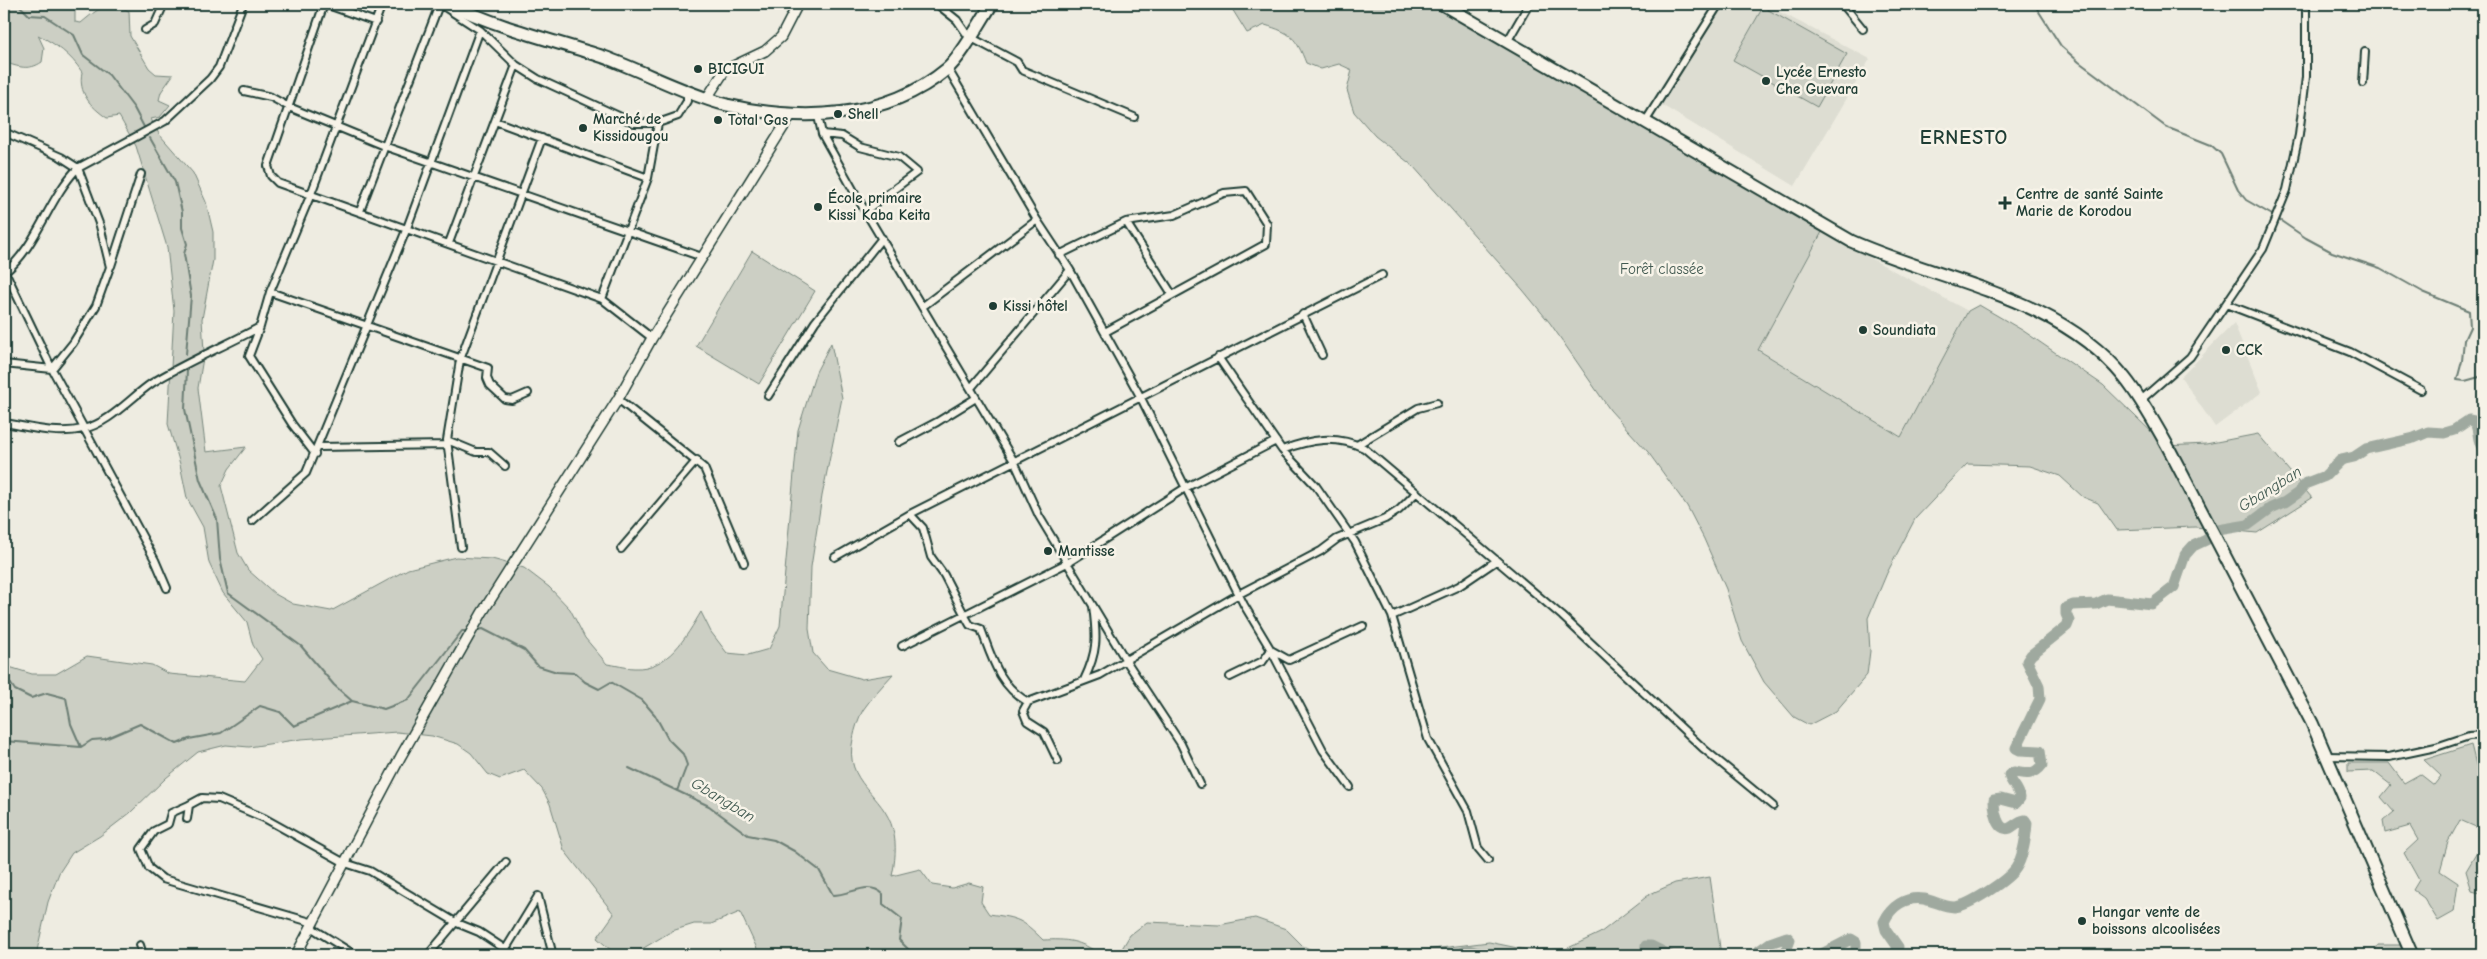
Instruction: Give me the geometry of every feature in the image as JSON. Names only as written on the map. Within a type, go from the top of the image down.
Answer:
[{"type":"highway","points":[[447,4],[485,20],[604,58],[727,105],[791,115],[818,116],[846,112],[892,99],[916,89],[948,68],[992,4]]},
{"type":"highway","points":[[1442,4],[1851,241],[1882,255],[2045,314],[2085,339],[2106,357],[2141,400],[2167,445],[2207,525],[2312,722],[2324,756],[2412,955]]},
{"type":"street","points":[[145,30],[155,24],[164,4]]},
{"type":"street","points":[[167,588],[155,560],[83,429],[4,271],[20,256],[67,179],[78,168],[165,121],[210,79],[219,68],[243,4]]},
{"type":"street","points":[[376,22],[324,4],[290,107],[268,166],[271,176],[278,183],[497,260],[602,300],[652,338]]},
{"type":"street","points":[[315,454],[292,424],[249,356],[270,292],[311,194],[382,4]]},
{"type":"street","points":[[360,211],[384,146],[447,4],[480,30],[516,65],[538,79],[634,122],[658,123],[678,116],[687,100],[687,90]]},
{"type":"street","points":[[707,98],[725,70],[765,51],[781,37],[798,4]]},
{"type":"street","points":[[938,4],[957,20],[971,37],[1018,62],[1022,70],[1134,117]]},
{"type":"street","points":[[1507,42],[1529,4]]},
{"type":"street","points":[[1645,122],[1719,4]]},
{"type":"street","points":[[2141,400],[2190,357],[2263,249],[2287,190],[2299,135],[2306,77],[2306,4]]},
{"type":"street","points":[[1844,5],[1863,29]]},
{"type":"street","points":[[252,521],[306,473],[315,454],[407,228],[480,30]]},
{"type":"street","points":[[2363,83],[2365,52]]},
{"type":"street","points":[[449,243],[516,65]]},
{"type":"street","points":[[948,68],[1037,220],[1070,270],[1105,332],[1140,396],[1239,594],[1271,650],[1323,750],[1350,787]]},
{"type":"street","points":[[244,91],[271,97],[290,107],[384,146],[431,160],[521,194],[702,257]]},
{"type":"street","points":[[296,955],[444,678],[482,613],[618,399],[652,338],[791,115]]},
{"type":"street","points":[[818,116],[822,134],[865,211],[1015,463],[1039,516],[1069,562],[1125,659],[1181,744],[1200,784]]},
{"type":"street","points":[[495,121],[648,178]]},
{"type":"street","points":[[602,300],[648,178],[658,123]]},
{"type":"street","points":[[4,132],[61,157],[78,168],[100,226],[110,267]]},
{"type":"street","points":[[822,134],[842,136],[860,147],[899,157],[917,172],[865,211]]},
{"type":"street","points":[[460,547],[447,443],[460,360],[542,138]]},
{"type":"street","points":[[52,369],[73,343],[96,306],[141,174]]},
{"type":"street","points":[[1060,255],[1126,222],[1174,215],[1224,193],[1246,191],[1267,224],[1266,244],[1105,332]]},
{"type":"street","points":[[922,308],[1037,220]]},
{"type":"street","points":[[1126,222],[1172,294]]},
{"type":"street","points":[[768,396],[815,322],[882,238]]},
{"type":"street","points":[[971,388],[1070,270]]},
{"type":"street","points":[[835,558],[910,514],[1015,463],[1140,396],[1382,276]]},
{"type":"street","points":[[270,292],[460,360],[488,368],[487,378],[490,386],[505,399],[512,400],[528,393]]},
{"type":"street","points":[[2226,304],[2350,352],[2421,390]]},
{"type":"street","points":[[1303,314],[1322,356]]},
{"type":"street","points":[[4,424],[59,432],[83,429],[125,406],[152,384],[260,327]]},
{"type":"street","points":[[1218,358],[1282,450],[1316,486],[1349,534],[1392,616],[1428,739],[1468,811],[1478,848],[1488,860]]},
{"type":"street","points":[[4,364],[52,369]]},
{"type":"street","points":[[899,442],[976,398]]},
{"type":"street","points":[[618,399],[697,460],[704,468],[744,563]]},
{"type":"street","points":[[1357,445],[1418,408],[1437,403]]},
{"type":"street","points":[[1282,450],[1300,444],[1336,439],[1357,445],[1562,616],[1704,749],[1772,806]]},
{"type":"street","points":[[902,646],[965,616],[1069,562],[1185,488],[1276,441]]},
{"type":"street","points":[[318,447],[447,443],[476,452],[488,452],[505,466]]},
{"type":"street","points":[[621,549],[697,460]]},
{"type":"street","points":[[1058,761],[1044,732],[1027,721],[1022,711],[1028,702],[1100,675],[1239,594],[1322,551],[1337,539],[1385,519],[1399,510],[1416,493]]},
{"type":"street","points":[[910,514],[923,528],[931,557],[944,575],[970,625],[981,629],[996,670],[1014,694],[1028,702]]},
{"type":"street","points":[[1392,616],[1459,586],[1496,561]]},
{"type":"street","points":[[1084,680],[1097,641],[1093,604]]},
{"type":"street","points":[[1271,650],[1289,660],[1363,626]]},
{"type":"street","points":[[1230,677],[1263,661],[1271,650]]},
{"type":"street","points":[[2324,756],[2389,757],[2469,736],[2483,736]]},
{"type":"street","points":[[355,955],[313,925],[163,878],[149,868],[141,849],[154,831],[168,824],[171,813],[202,798],[219,798],[264,818],[345,863],[370,871],[457,922],[479,932],[503,953],[514,955]]},
{"type":"street","points":[[187,819],[189,805]]},
{"type":"street","points":[[428,955],[506,862]]},
{"type":"street","points":[[503,953],[538,896],[552,952]]},
{"type":"street","points":[[140,945],[143,955]]},
{"type":"shaded area","name":"Lycée Ernesto Che Guevara","points":[[1724,4],[1765,4],[1870,59],[1795,186],[1660,104]]},
{"type":"shaded area","name":"Soundiata","points":[[1822,232],[1968,311],[1902,437],[1758,350]]},
{"type":"shaded area","name":"CCK","points":[[2234,323],[2262,392],[2215,427],[2181,377]]},
{"type":"green space","points":[[4,4],[75,4],[75,22],[81,23],[98,10],[108,6],[129,11],[130,36],[149,68],[156,74],[173,75],[161,92],[159,100],[170,105],[160,117],[151,119],[159,134],[193,173],[206,202],[213,232],[213,260],[202,319],[204,352],[198,388],[206,452],[246,447],[229,469],[221,486],[238,553],[248,570],[275,594],[293,604],[331,611],[408,569],[456,557],[492,559],[524,568],[549,587],[570,609],[585,638],[607,664],[634,668],[657,664],[675,650],[701,612],[711,632],[727,653],[748,655],[769,649],[780,626],[798,430],[816,372],[831,343],[842,398],[822,496],[811,567],[809,629],[813,653],[827,669],[862,679],[893,674],[861,713],[854,735],[851,754],[859,778],[882,806],[893,830],[895,853],[892,876],[920,869],[932,885],[952,888],[969,883],[983,887],[981,902],[989,914],[1013,918],[1030,928],[1043,940],[1080,943],[1101,955],[760,955],[740,912],[711,924],[694,924],[672,931],[632,955],[612,951],[597,938],[614,914],[564,850],[550,804],[542,789],[524,770],[500,779],[488,774],[471,753],[458,744],[432,736],[397,732],[301,739],[249,747],[226,745],[198,752],[166,778],[130,813],[100,836],[72,853],[59,873],[48,902],[36,955],[4,955],[4,663],[6,666],[32,674],[56,674],[87,656],[152,665],[169,674],[245,681],[262,659],[253,645],[247,622],[223,593],[209,563],[203,527],[187,498],[180,464],[168,424],[174,311],[167,247],[136,146],[119,116],[107,118],[95,109],[84,93],[81,80],[82,72],[63,50],[51,42],[38,35],[44,48],[42,62],[37,65],[23,67],[4,62]]},
{"type":"green space","name":"Forêt classée","points":[[1229,4],[1450,4],[1806,211],[1822,232],[1758,350],[1901,437],[1968,311],[1979,305],[2022,330],[2103,385],[2166,446],[2206,444],[2258,434],[2312,498],[2257,533],[2195,527],[2117,530],[2098,503],[2083,497],[2060,476],[2030,466],[1967,464],[1915,519],[1887,573],[1868,618],[1870,651],[1867,675],[1836,711],[1809,725],[1794,717],[1764,682],[1742,641],[1726,589],[1687,506],[1648,452],[1610,410],[1550,323],[1523,290],[1413,166],[1375,136],[1354,112],[1347,90],[1352,70],[1339,64],[1321,69],[1306,63],[1299,47],[1291,37],[1274,28],[1265,25],[1247,33]]},
{"type":"green space","points":[[1763,7],[1847,54],[1817,107],[1733,60]]},
{"type":"green space","points":[[752,251],[815,291],[759,384],[696,346]]},
{"type":"green space","points":[[2471,745],[2483,792],[2483,826],[2478,828],[2460,820],[2448,842],[2440,871],[2458,883],[2454,912],[2438,921],[2424,898],[2413,890],[2419,880],[2404,853],[2418,840],[2410,826],[2385,833],[2383,821],[2394,812],[2381,797],[2391,785],[2373,771],[2348,772],[2348,763],[2389,763],[2404,783],[2420,774],[2434,785],[2441,776],[2424,760]]},
{"type":"green space","points":[[2483,846],[2483,894],[2472,891],[2466,871]]},
{"type":"green space","points":[[1710,877],[1721,955],[1384,955],[1489,942],[1527,950],[1566,949],[1600,933],[1650,894],[1675,883]]},
{"type":"green space","points":[[1255,918],[1286,929],[1303,946],[1323,955],[1115,955],[1120,952],[1130,935],[1147,922],[1219,925]]},
{"type":"green space","points":[[2378,945],[2404,945],[2406,955],[2373,955]]},
{"type":"waterway","points":[[18,4],[29,15],[45,16],[74,35],[83,55],[109,75],[134,108],[144,127]]},
{"type":"waterway","points":[[2034,4],[2061,46],[2079,62],[2166,127],[2211,145],[2221,154],[2238,190],[2246,200],[2274,216]]},
{"type":"waterway","points":[[150,138],[175,182],[182,212],[182,228],[187,244],[184,254],[191,296],[186,354]]},
{"type":"waterway","points":[[2278,219],[2306,238],[2332,252],[2380,268],[2423,292],[2469,311],[2470,327],[2464,340],[2462,361],[2457,380],[2465,381],[2483,376]]},
{"type":"waterway","points":[[187,370],[185,409],[200,480],[217,519],[220,559],[228,593],[301,646],[334,685],[352,701]]},
{"type":"waterway","name":"Gbangban","points":[[1895,955],[1898,947],[1886,930],[1884,922],[1891,911],[1900,903],[1917,898],[1950,907],[1961,906],[1997,885],[2012,873],[2021,858],[2027,823],[2025,820],[2010,828],[2002,827],[1997,819],[1994,800],[2001,799],[2016,803],[2020,798],[2009,775],[2014,772],[2033,773],[2042,765],[2040,751],[2016,748],[2040,699],[2039,686],[2027,661],[2031,655],[2067,626],[2069,621],[2066,608],[2073,605],[2096,604],[2107,599],[2152,604],[2174,587],[2185,555],[2193,546],[2206,540],[2218,530],[2248,525],[2271,508],[2285,502],[2298,493],[2307,483],[2325,476],[2341,460],[2354,457],[2366,449],[2414,438],[2428,432],[2444,433],[2454,430],[2469,420],[2474,421],[2476,424],[2479,442],[2483,449]]},
{"type":"waterway","points":[[477,630],[483,629],[524,650],[538,666],[557,672],[575,673],[585,682],[599,689],[611,682],[642,700],[655,715],[668,739],[683,754],[687,765],[677,791]]},
{"type":"waterway","points":[[4,741],[81,747],[92,740],[105,739],[140,724],[177,744],[189,739],[221,733],[260,706],[280,712],[294,726],[352,701],[384,709],[408,700],[462,631],[468,631]]},
{"type":"waterway","points":[[4,674],[15,690],[31,698],[47,693],[66,698],[71,724],[81,747]]},
{"type":"waterway","name":"Gbangban","points":[[629,768],[709,806],[748,835],[774,840],[794,851],[819,870],[833,895],[865,888],[877,890],[883,894],[883,904],[902,919],[899,940],[914,955]]},
{"type":"waterway","name":"Gbangban","points":[[1753,955],[1770,943],[1787,937],[1790,940],[1786,951],[1788,955]]},
{"type":"waterway","name":"Gbangban","points":[[1820,955],[1851,939],[1856,942],[1856,953],[1859,955]]},
{"type":"waterway","name":"Gbangban","points":[[1645,955],[1646,946],[1651,946],[1669,955]]},
{"type":"waterway","name":"Gbangban","points":[[1457,955],[1468,950],[1485,955]]},
{"type":"place","name":"BICIGUI","points":[[698,69]]},
{"type":"place","name":"Lycée Ernesto Che Guevara","points":[[1766,81]]},
{"type":"place","name":"Shell","points":[[838,114]]},
{"type":"place","name":"Total Gas","points":[[718,120]]},
{"type":"place","name":"Marché de Kissidougou","points":[[583,128]]},
{"type":"place","name":"Centre de santé Sainte Marie de Korodou","points":[[2005,203]]},
{"type":"place","name":"École primaire Kissi Kaba Keita","points":[[818,207]]},
{"type":"place","name":"Kissi hôtel","points":[[993,306]]},
{"type":"place","name":"Soundiata","points":[[1863,330]]},
{"type":"place","name":"CCK","points":[[2226,350]]},
{"type":"place","name":"Mantisse","points":[[1048,551]]},
{"type":"place","name":"Hangar vente de boissons alcoolisées","points":[[2082,921]]},
{"type":"district","name":"ERNESTO","points":[[1964,137]]}]
